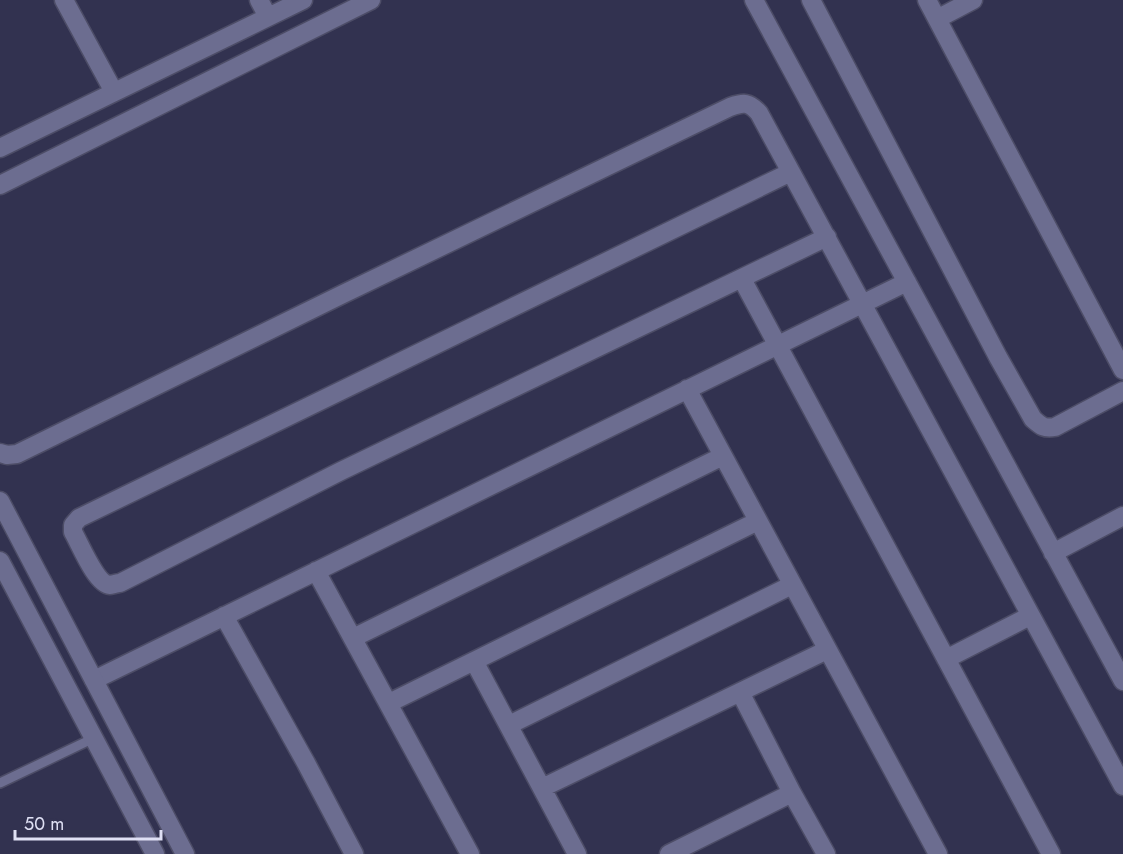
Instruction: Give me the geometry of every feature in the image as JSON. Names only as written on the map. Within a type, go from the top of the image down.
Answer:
[{"type":"street","points":[[64,0],[114,92]]},
{"type":"street","points":[[259,0],[268,17]]},
{"type":"street","points":[[0,148],[303,0]]},
{"type":"street","points":[[0,185],[371,0]]},
{"type":"street","points":[[754,0],[1123,681]]},
{"type":"street","points":[[811,0],[998,357],[1040,426],[1047,429],[1055,427],[1123,391]]},
{"type":"street","points":[[927,0],[1123,370]]},
{"type":"street","points":[[937,19],[973,0]]},
{"type":"street","points":[[0,453],[16,454],[730,107],[741,103],[752,105],[759,113],[863,303],[1123,786]]},
{"type":"street","points":[[791,172],[79,518],[73,525],[74,532],[97,577],[111,585],[120,582],[341,471],[827,237]]},
{"type":"street","points":[[742,279],[1051,854]]},
{"type":"street","points":[[94,680],[907,282]]},
{"type":"street","points":[[687,389],[938,854]]},
{"type":"street","points":[[353,638],[723,456]]},
{"type":"street","points":[[0,501],[185,854]]},
{"type":"street","points":[[1053,553],[1123,516]]},
{"type":"street","points":[[389,703],[758,521]]},
{"type":"street","points":[[0,561],[154,854]]},
{"type":"street","points":[[316,571],[470,854]]},
{"type":"street","points":[[509,726],[792,585]]},
{"type":"street","points":[[224,616],[354,854]]},
{"type":"street","points":[[946,659],[1030,616]]},
{"type":"street","points":[[542,788],[827,650]]},
{"type":"street","points":[[474,661],[577,854]]},
{"type":"street","points":[[741,692],[826,854]]},
{"type":"street","points":[[669,854],[792,793]]},
{"type":"lane","points":[[0,783],[94,738]]}]
